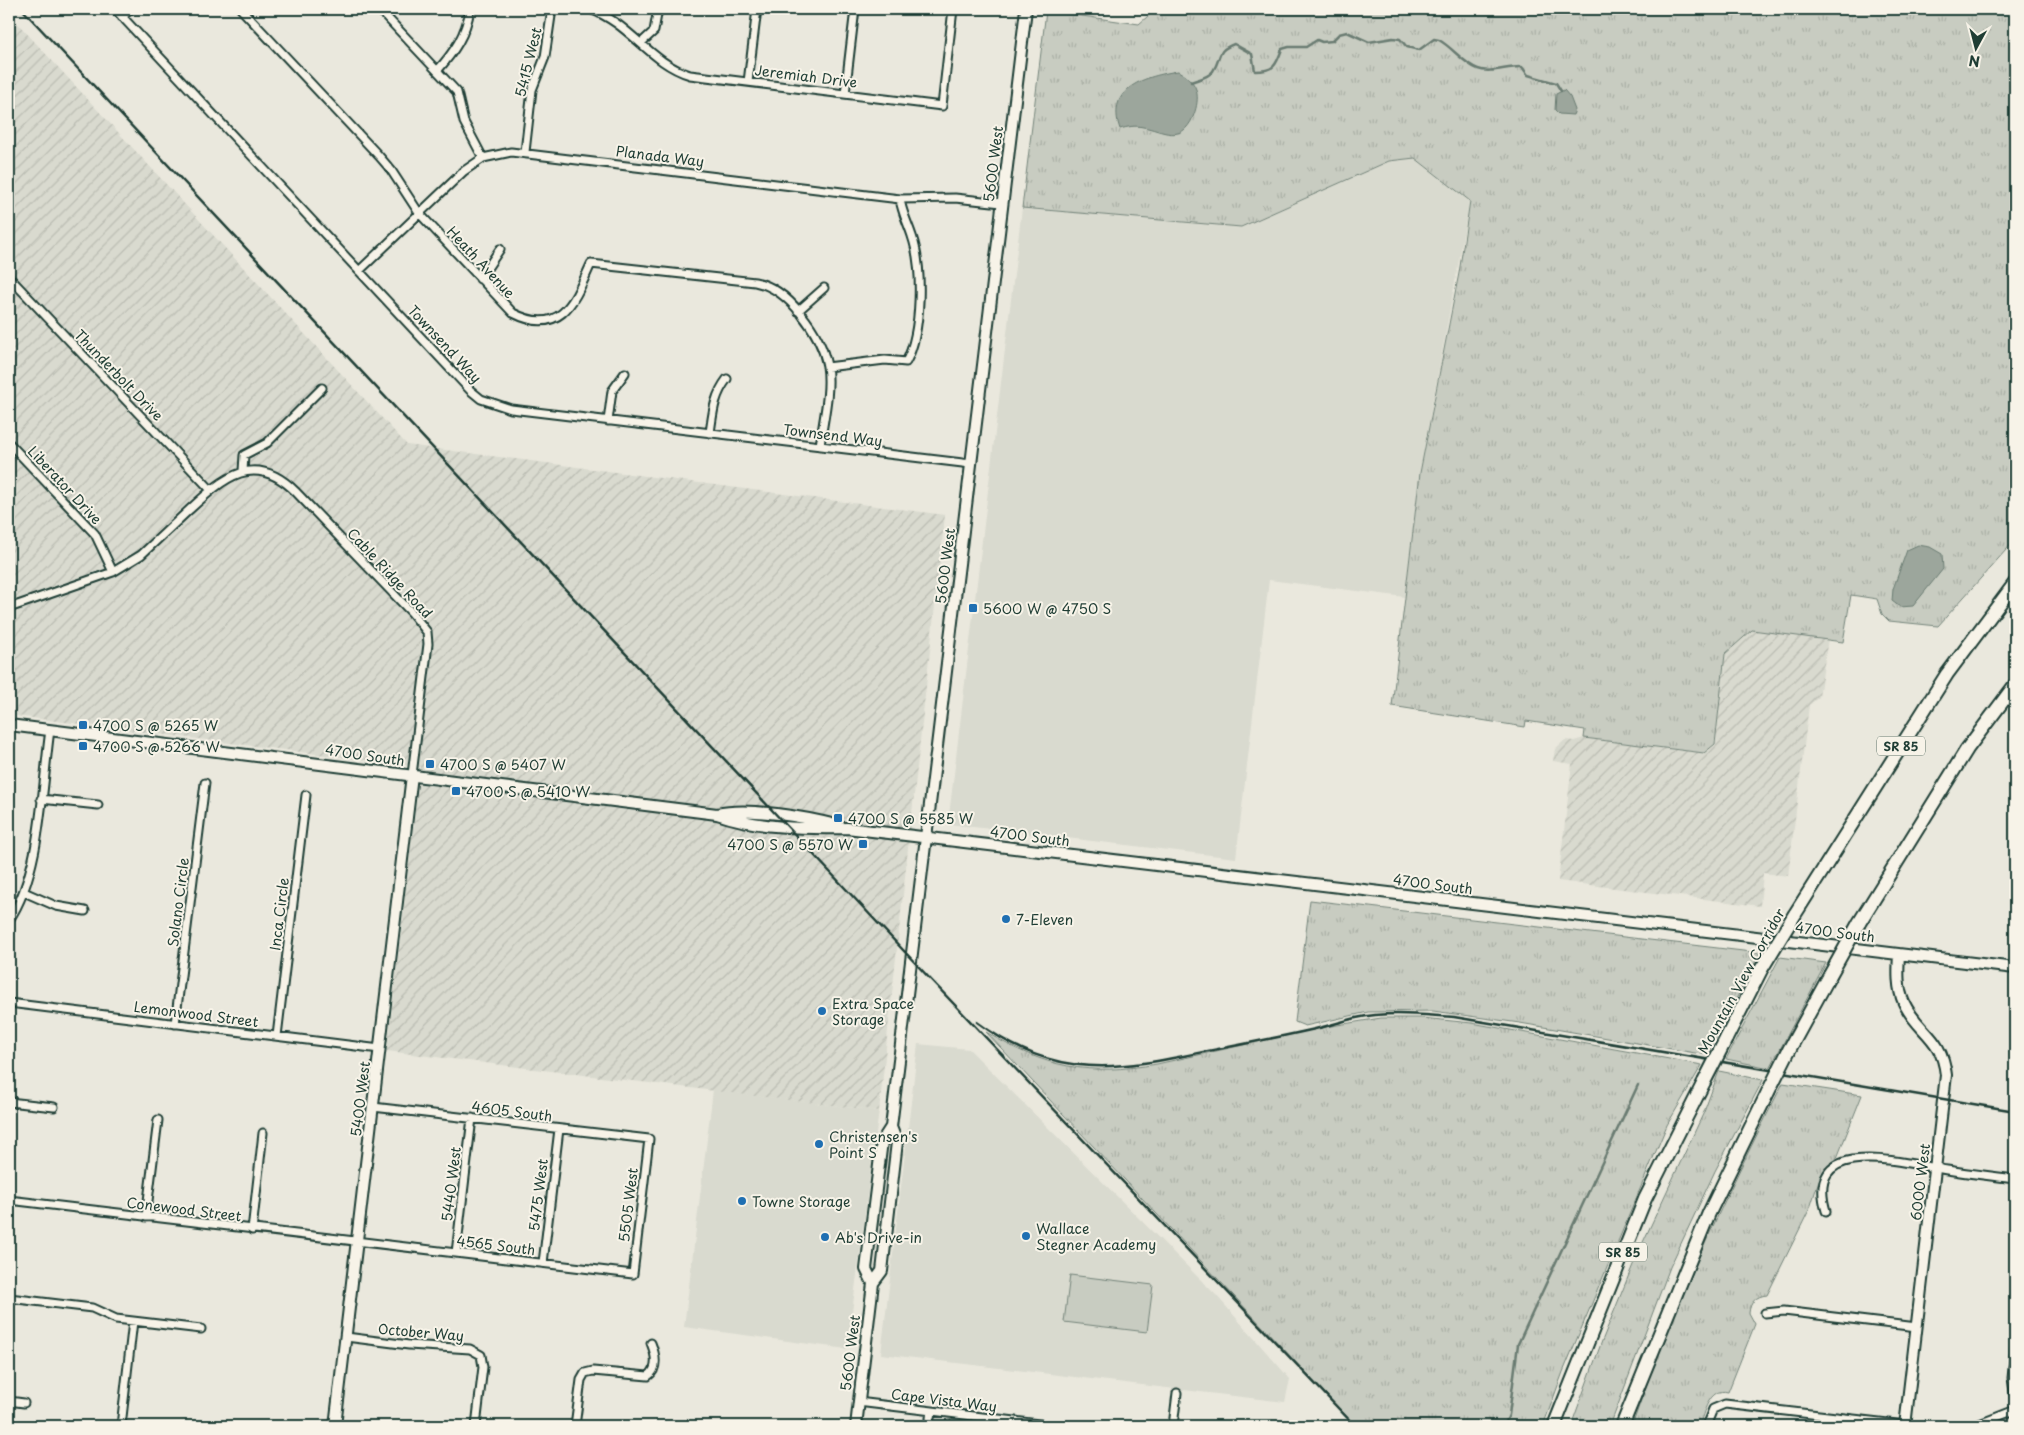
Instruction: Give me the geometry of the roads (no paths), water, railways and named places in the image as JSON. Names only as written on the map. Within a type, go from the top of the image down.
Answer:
[{"type":"highway","name":"Mountain View Corridor","points":[[1554,1426],[1645,1199],[1762,968],[1947,674],[2015,584]]},
{"type":"highway","points":[[1622,1426],[1708,1213],[1789,1050],[1859,923],[1968,749],[2015,685]]},
{"type":"main road","name":"5600 West","points":[[873,1283],[866,1270],[873,1211],[882,1141],[891,1127],[1026,9]]},
{"type":"main road","name":"4700 South","points":[[9,725],[717,814],[733,810],[818,820],[846,828],[2015,968]]},
{"type":"main road","name":"5400 West","points":[[335,1426],[412,775]]},
{"type":"main road","name":"6000 West","points":[[1900,954],[1898,980],[1904,1004],[1914,1019],[1934,1040],[1941,1053],[1945,1067],[1946,1082],[1916,1327],[1908,1426]]},
{"type":"main road","name":"5600 West","points":[[856,1426],[873,1283],[882,1272],[897,1142],[891,1127]]},
{"type":"street","name":"Townsend Way","points":[[114,9],[470,390],[481,399],[499,407],[511,409],[971,464]]},
{"type":"street","points":[[122,17],[131,9]]},
{"type":"street","name":"Heath Avenue","points":[[241,9],[385,163],[419,213],[506,307],[520,316],[532,320],[552,318],[568,309],[577,296],[591,264],[764,284],[778,291],[798,311],[817,340],[827,367],[827,392],[820,446]]},
{"type":"street","points":[[379,9],[457,92],[464,122],[483,158]]},
{"type":"street","points":[[437,71],[466,30],[470,9]]},
{"type":"street","name":"5415 West","points":[[525,152],[531,100],[545,56],[552,9]]},
{"type":"street","name":"Jeremiah Drive","points":[[590,9],[621,25],[666,66],[690,75],[942,106],[953,9]]},
{"type":"street","points":[[641,43],[654,31],[658,9]]},
{"type":"street","points":[[748,82],[757,9]]},
{"type":"street","points":[[845,94],[855,9]]},
{"type":"street","name":"Planada Way","points":[[360,271],[464,171],[483,158],[494,154],[525,152],[900,199],[955,198],[1002,203]]},
{"type":"street","points":[[827,367],[885,360],[906,362],[913,349],[920,286],[918,261],[912,236],[902,213],[900,199]]},
{"type":"street","points":[[480,279],[500,249]]},
{"type":"street","name":"Thunderbolt Drive","points":[[9,277],[211,490]]},
{"type":"street","points":[[798,311],[824,288]]},
{"type":"street","points":[[608,421],[612,391],[625,373]]},
{"type":"street","points":[[710,433],[714,402],[718,390],[727,379]]},
{"type":"street","points":[[9,608],[113,572],[141,555],[225,478],[243,471],[244,455],[267,443],[322,388]]},
{"type":"street","name":"Liberator Drive","points":[[9,443],[95,534],[113,572]]},
{"type":"street","name":"Cable Ridge Road","points":[[243,471],[264,472],[287,482],[412,613],[427,632],[428,644],[412,775]]},
{"type":"street","points":[[9,920],[24,892],[32,864],[50,730]]},
{"type":"street","name":"Solano Circle","points":[[175,1024],[205,783]]},
{"type":"street","name":"Inca Circle","points":[[277,1036],[306,795]]},
{"type":"street","points":[[41,799],[98,805]]},
{"type":"street","points":[[24,892],[56,906],[85,911]]},
{"type":"street","name":"Lemonwood Street","points":[[9,1003],[380,1049]]},
{"type":"street","points":[[9,1102],[54,1108]]},
{"type":"street","name":"4605 South","points":[[373,1106],[649,1139]]},
{"type":"street","name":"5440 West","points":[[456,1253],[472,1118]]},
{"type":"street","points":[[146,1217],[158,1120]]},
{"type":"street","name":"5475 West","points":[[543,1263],[559,1129]]},
{"type":"street","points":[[252,1230],[263,1133]]},
{"type":"street","name":"5505 West","points":[[633,1274],[649,1139]]},
{"type":"street","points":[[1826,1211],[1822,1195],[1825,1181],[1835,1168],[1849,1160],[1866,1158],[2015,1179]]},
{"type":"street","name":"Conewood Street","points":[[9,1200],[357,1241]]},
{"type":"street","name":"4565 South","points":[[357,1241],[633,1274]]},
{"type":"street","points":[[9,1298],[88,1307],[109,1318],[202,1329]]},
{"type":"street","points":[[1765,1313],[1784,1311],[1916,1327]]},
{"type":"street","points":[[121,1426],[133,1321]]},
{"type":"street","name":"October Way","points":[[346,1337],[410,1345],[466,1348],[478,1352],[482,1358],[483,1367],[476,1426]]},
{"type":"street","points":[[575,1426],[581,1380],[585,1373],[593,1371],[648,1376],[653,1371],[655,1361],[651,1342]]},
{"type":"street","points":[[2015,1348],[2012,1378],[2015,1398]]},
{"type":"street","points":[[1173,1426],[1177,1393]]},
{"type":"street","points":[[9,1401],[24,1403]]},
{"type":"street","name":"Cape Vista Way","points":[[858,1402],[1056,1426]]},
{"type":"street","points":[[1706,1426],[1711,1412],[1721,1404],[1908,1426]]},
{"type":"street","points":[[1974,1426],[2015,1410]]},
{"type":"street","points":[[929,1426],[931,1411]]},
{"type":"waterway","points":[[1191,82],[1206,77],[1211,73],[1216,66],[1221,52],[1234,44],[1252,54],[1255,71],[1261,71],[1270,69],[1276,63],[1282,49],[1306,47],[1317,40],[1322,42],[1332,41],[1339,34],[1347,32],[1369,42],[1393,38],[1400,39],[1407,47],[1419,50],[1434,39],[1439,40],[1473,67],[1488,71],[1522,67],[1528,75],[1556,83],[1561,91]]},
{"type":"waterway","points":[[1504,1426],[1509,1415],[1518,1344],[1638,1085]]},
{"type":"railway","points":[[22,9],[933,982],[1355,1426]]},
{"type":"railway","points":[[977,1022],[1006,1041],[1034,1054],[1062,1062],[1089,1066],[1116,1066],[1176,1058],[1302,1032],[1368,1016],[1405,1014],[1454,1017],[2015,1111]]},
{"type":"place","name":"5600 W @ 4750 S","points":[[973,608]]},
{"type":"place","name":"4700 S @ 5265 W","points":[[83,725]]},
{"type":"place","name":"4700 S @ 5266 W","points":[[83,746]]},
{"type":"place","name":"4700 S @ 5407 W","points":[[430,764]]},
{"type":"place","name":"4700 S @ 5410 W","points":[[456,791]]},
{"type":"place","name":"4700 S @ 5585 W","points":[[838,818]]},
{"type":"place","name":"4700 S @ 5570 W","points":[[863,844]]},
{"type":"place","name":"7-Eleven","points":[[1006,919]]},
{"type":"place","name":"Extra Space Storage","points":[[822,1011]]},
{"type":"place","name":"Christensen's Point S","points":[[819,1144]]},
{"type":"place","name":"Towne Storage","points":[[742,1201]]},
{"type":"place","name":"Wallace Stegner Academy","points":[[1026,1236]]},
{"type":"place","name":"Ab's Drive-in","points":[[825,1237]]}]
